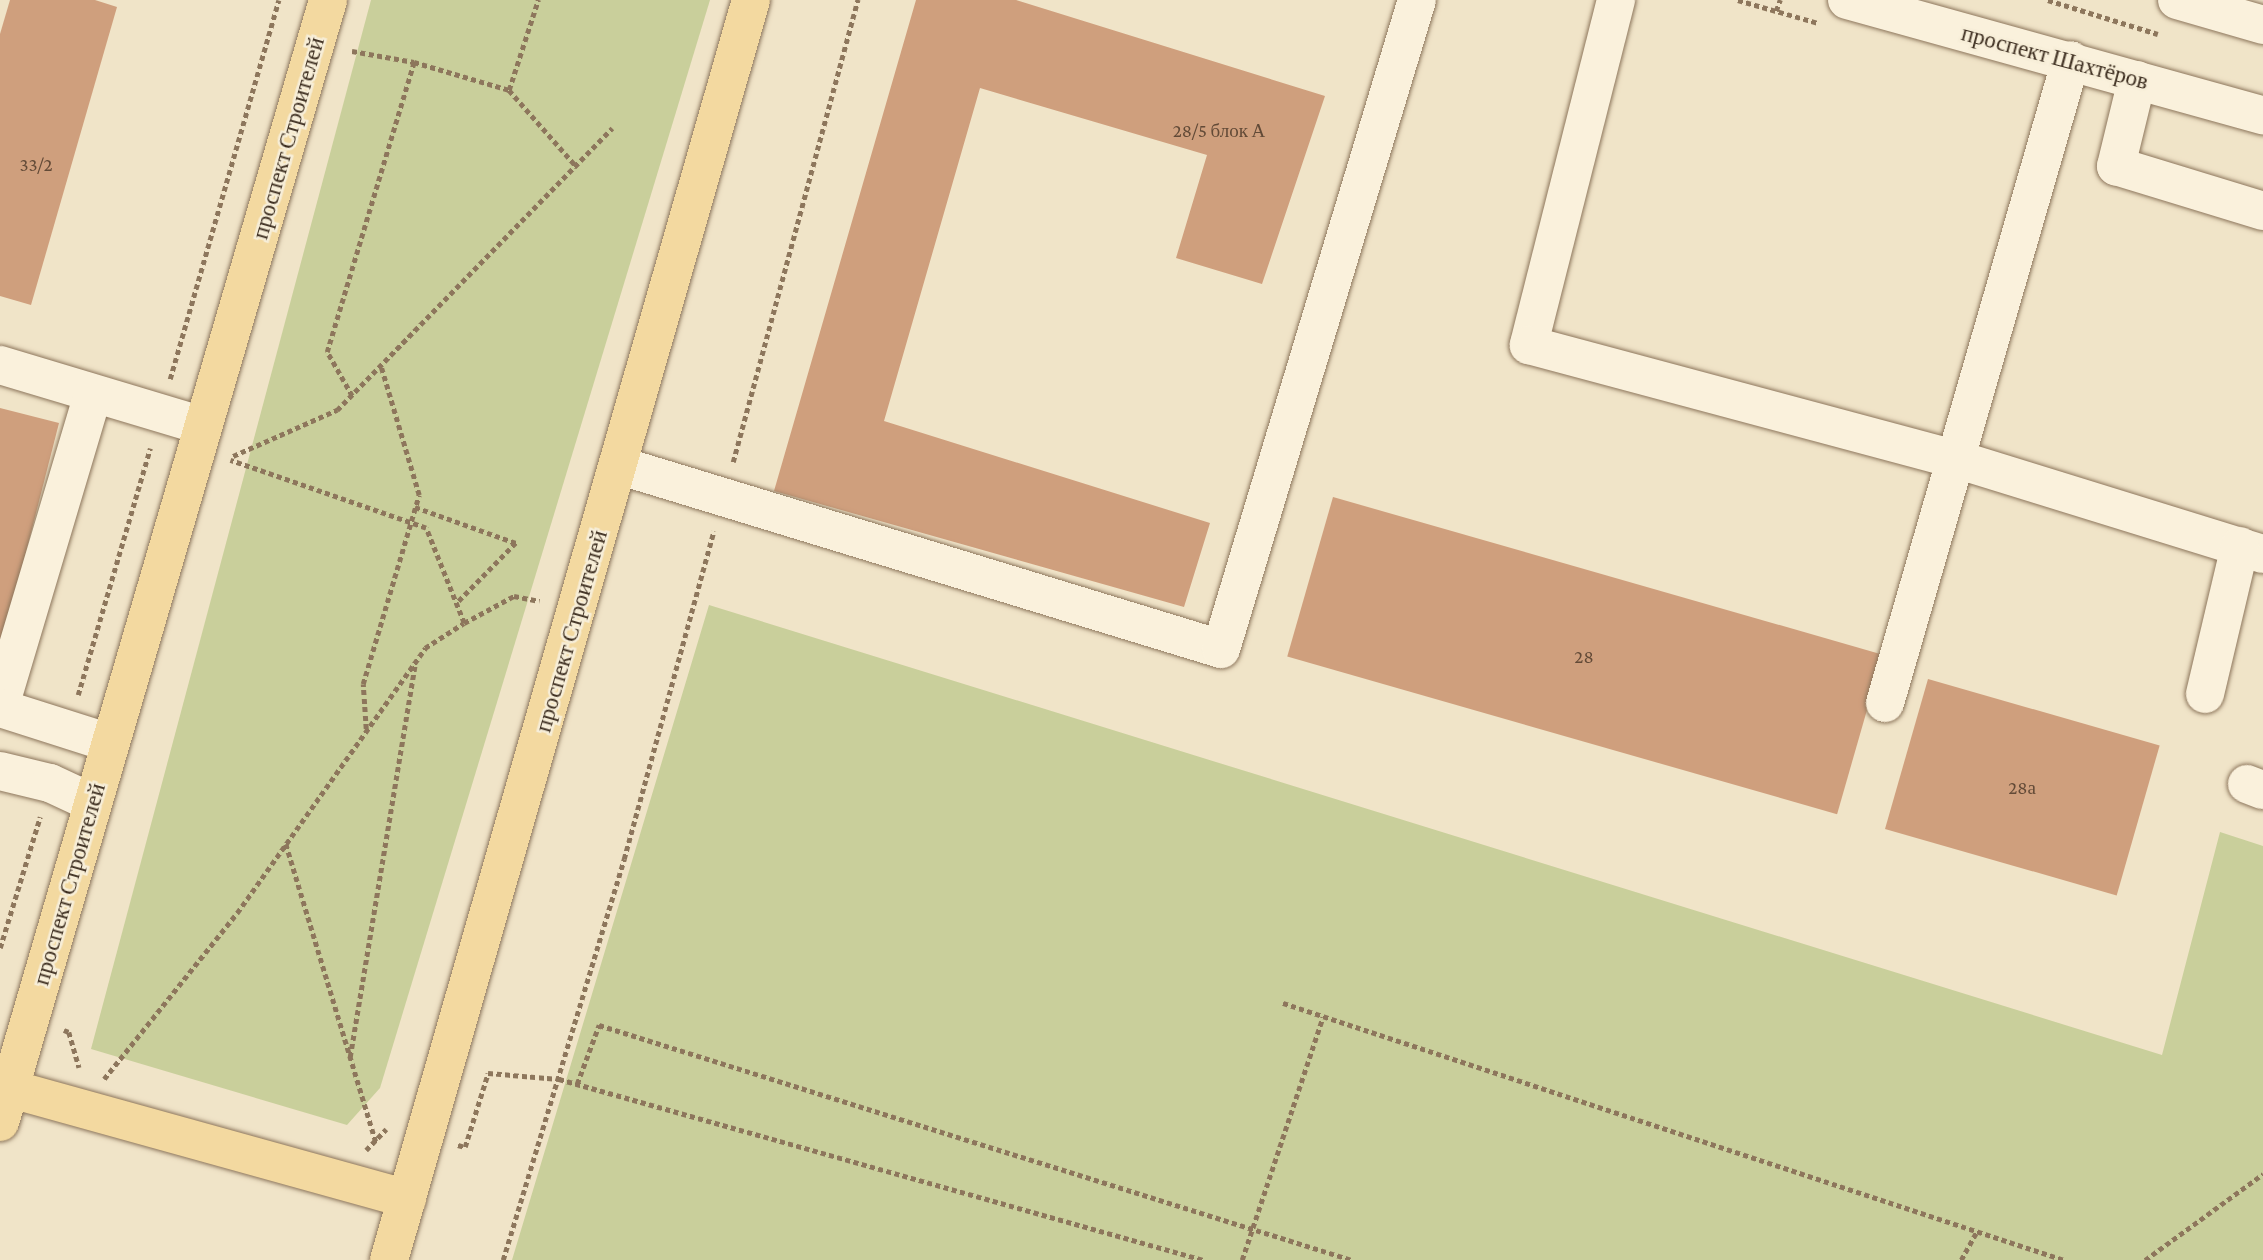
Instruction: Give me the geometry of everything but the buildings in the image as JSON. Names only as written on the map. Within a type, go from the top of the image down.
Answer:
[{"type":"main road","name":"проспект Строителей","points":[[5,1106],[328,0]]},
{"type":"main road","name":"проспект Строителей","points":[[388,1260],[751,0]]},
{"type":"main road","points":[[5,1106],[407,1199]]},
{"type":"street","points":[[618,465],[1222,649],[1417,0]]},
{"type":"street","points":[[1616,0],[1529,345],[1959,460],[2251,550],[2205,694]]},
{"type":"street","points":[[2177,0],[2263,25]]},
{"type":"street","name":"проспект Шахтёров","points":[[1867,3],[2263,114]]},
{"type":"street","points":[[1885,703],[1959,460],[2071,60]]},
{"type":"street","points":[[2137,80],[2116,166],[2263,211]]},
{"type":"street","points":[[0,365],[203,426]]},
{"type":"street","points":[[93,394],[0,707],[110,743]]},
{"type":"street","points":[[0,771],[50,783],[92,802]]},
{"type":"path","points":[[68,729],[279,0]]},
{"type":"path","points":[[509,90],[538,0]]},
{"type":"path","points":[[503,1260],[559,1079],[723,497],[858,0]]},
{"type":"path","points":[[1776,11],[1780,0]]},
{"type":"path","points":[[352,396],[327,352],[414,62],[509,90],[577,167]]},
{"type":"path","points":[[464,623],[426,528],[228,459],[337,410],[577,167],[612,128]]},
{"type":"path","points":[[366,730],[363,684],[419,495],[381,367]]},
{"type":"path","points":[[415,507],[516,542],[457,603]]},
{"type":"path","points":[[97,1088],[286,844],[425,648],[514,596],[541,601]]},
{"type":"path","points":[[350,1057],[416,661]]},
{"type":"path","points":[[0,948],[50,783]]},
{"type":"path","points":[[286,844],[376,1144]]},
{"type":"path","points":[[1283,1003],[2064,1260]]},
{"type":"path","points":[[1242,1260],[1323,1017]]},
{"type":"path","points":[[31,1018],[69,1032],[81,1075]]},
{"type":"path","points":[[577,1084],[599,1025],[1352,1260]]},
{"type":"path","points":[[356,1157],[376,1144],[390,1124],[465,1147],[488,1073],[559,1079],[1204,1260]]},
{"type":"path","points":[[2145,1260],[2263,1174]]},
{"type":"path","points":[[1961,1260],[1977,1231]]},
{"type":"green space","points":[[371,0],[710,0],[380,1088],[347,1125],[91,1049]]},
{"type":"green space","points":[[709,605],[2162,1055],[2220,832],[2263,846],[2263,1260],[512,1260]]}]
